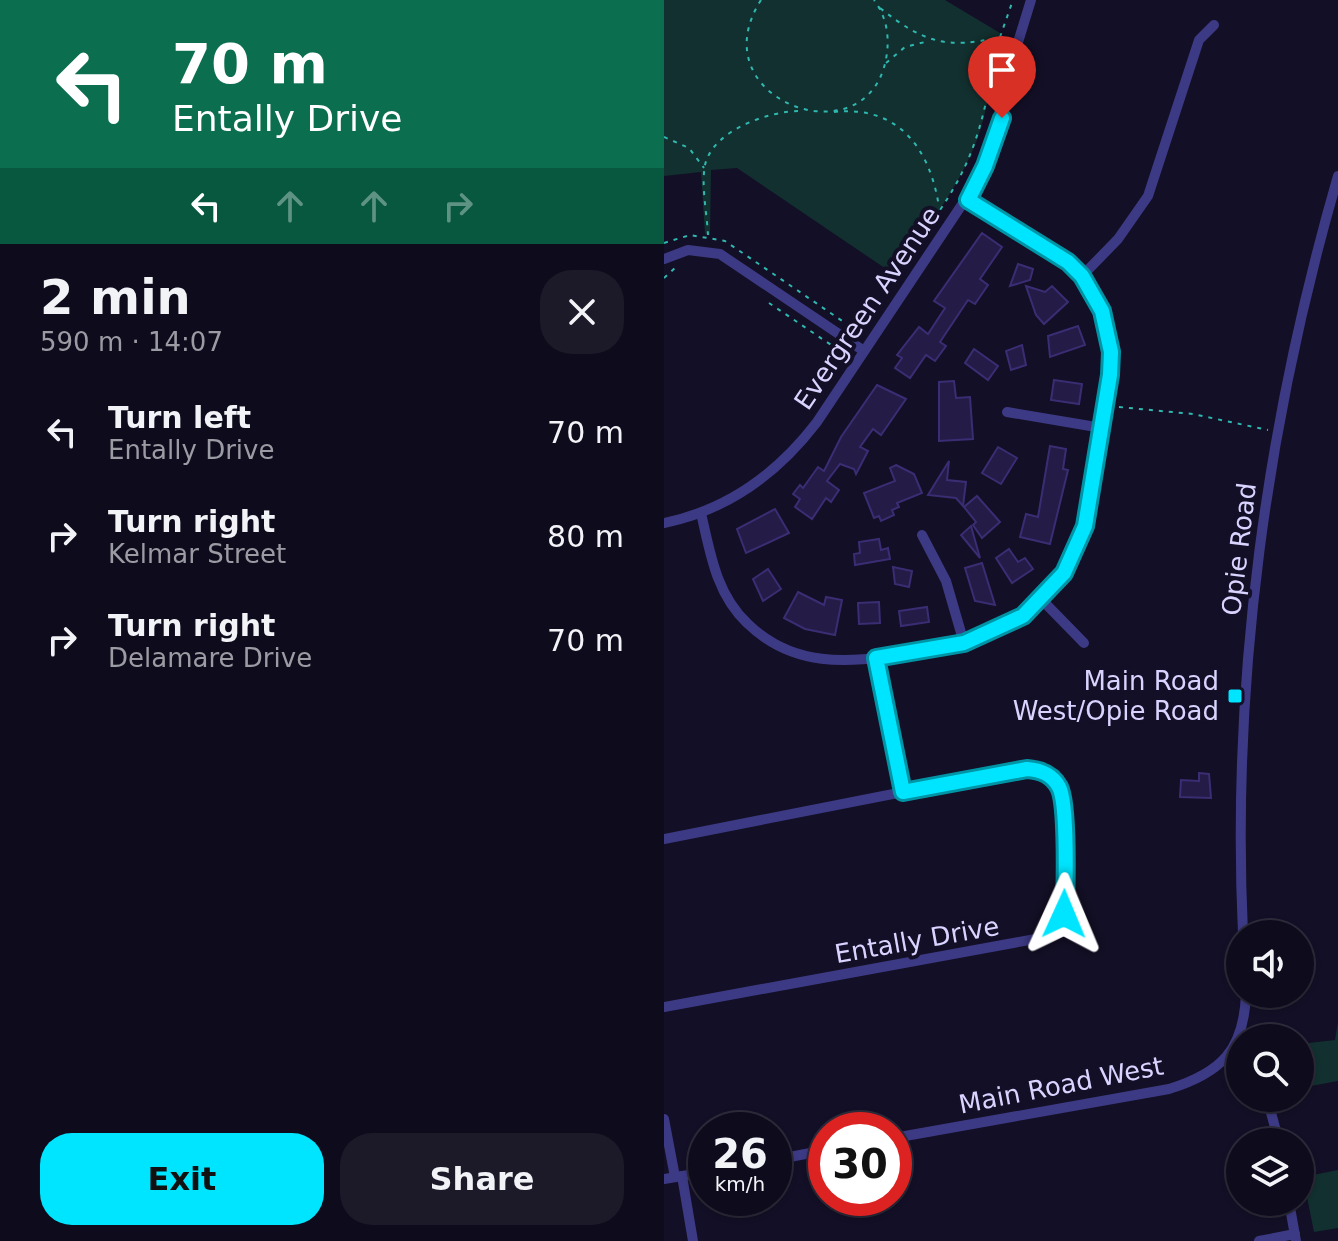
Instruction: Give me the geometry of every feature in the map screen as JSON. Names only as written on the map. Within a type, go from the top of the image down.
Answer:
[{"type":"street","name":"Evergreen Avenue","points":[[664,523],[701,513],[747,489],[789,456],[864,351],[968,200],[994,144],[1013,53],[1031,0]]},
{"type":"street","points":[[1082,276],[1118,239],[1148,196],[1199,40],[1214,25]]},
{"type":"street","name":"Opie Road","points":[[1243,920],[1242,783],[1250,645],[1277,432],[1314,262],[1338,176]]},
{"type":"street","points":[[701,513],[721,585],[729,602],[757,632],[786,650],[819,660],[876,658],[964,643],[1004,628],[1042,600],[1064,573],[1085,526],[1111,352],[1102,311],[1082,276],[1055,253],[968,200]]},
{"type":"street","points":[[664,259],[688,250],[720,254],[864,351]]},
{"type":"street","points":[[1007,412],[1102,428]]},
{"type":"street","points":[[922,535],[946,581],[964,643]]},
{"type":"street","points":[[1042,600],[1084,643]]},
{"type":"street","points":[[876,658],[903,792]]},
{"type":"street","name":"Entally Drive","points":[[664,839],[1015,770],[1037,770],[1049,775],[1060,789],[1063,801],[1065,903],[1056,929],[1030,942],[664,1007]]},
{"type":"street","name":"Main Road West","points":[[912,1135],[1169,1089],[1209,1074],[1226,1058]]},
{"type":"street","points":[[664,1119],[673,1177],[693,1241]]},
{"type":"street","points":[[1259,1241],[1295,1238],[1291,1216]]},
{"type":"path","points":[[761,0],[749,30],[751,65],[766,90],[801,111]]},
{"type":"path","points":[[874,0],[905,28],[930,40],[966,44],[1000,37]]},
{"type":"path","points":[[664,243],[679,237],[708,236],[705,164],[714,149],[732,134],[772,113],[875,112],[897,127],[930,165],[940,210],[958,183],[981,133],[1000,37],[1013,0]]},
{"type":"path","points":[[829,112],[864,96],[878,81],[885,64],[887,32],[880,8]]},
{"type":"path","points":[[885,64],[905,47],[930,40]]},
{"type":"path","points":[[664,137],[697,155],[705,173]]},
{"type":"path","points":[[1119,407],[1193,414],[1277,432]]},
{"type":"green space","points":[[664,0],[945,0],[1000,33],[986,107],[973,151],[942,206],[895,275],[737,168],[711,170],[710,235],[705,234],[701,172],[664,176]]},
{"type":"green space","points":[[1338,1022],[1338,1081],[1314,1085],[1314,1042],[1335,1040]]},
{"type":"green space","points":[[1338,1170],[1338,1228],[1314,1232],[1311,1216],[1314,1216],[1314,1175]]},
{"type":"building","points":[[982,233],[1002,247],[980,279],[988,285],[975,304],[968,300],[940,342],[946,346],[935,361],[926,355],[910,378],[895,368],[902,358],[897,355],[919,327],[928,334],[945,308],[934,301]]},
{"type":"building","points":[[1018,264],[1033,269],[1030,280],[1010,286]]},
{"type":"building","points":[[1026,286],[1045,292],[1052,286],[1068,302],[1044,324],[1036,315]]},
{"type":"building","points":[[1078,326],[1085,345],[1050,357],[1048,336]]},
{"type":"building","points":[[1022,345],[1026,365],[1011,370],[1006,351]]},
{"type":"building","points":[[974,349],[998,366],[988,380],[965,363]]},
{"type":"building","points":[[1054,380],[1082,384],[1079,404],[1051,400]]},
{"type":"building","points":[[954,381],[956,398],[970,397],[973,439],[939,441],[939,382]]},
{"type":"building","points":[[877,385],[906,399],[881,435],[873,429],[860,447],[868,451],[856,474],[854,469],[840,464],[827,481],[839,490],[831,502],[826,498],[812,519],[795,507],[800,499],[793,494],[800,485],[803,488],[818,467],[824,471],[841,437]]},
{"type":"building","points":[[1050,446],[1066,449],[1063,469],[1068,470],[1050,544],[1020,537],[1026,514],[1038,517]]},
{"type":"building","points":[[998,447],[1017,458],[1001,484],[982,473]]},
{"type":"building","points":[[949,461],[947,480],[966,482],[963,506],[956,498],[928,495]]},
{"type":"building","points":[[896,465],[914,474],[922,493],[897,503],[899,507],[892,510],[894,515],[881,521],[879,516],[874,518],[864,493],[895,481],[890,468]]},
{"type":"building","points":[[977,496],[1000,522],[982,538],[973,525],[976,522],[964,507]]},
{"type":"building","points":[[775,509],[789,533],[746,553],[737,529]]},
{"type":"building","points":[[971,526],[980,558],[961,535]]},
{"type":"building","points":[[879,539],[881,550],[888,548],[890,559],[855,565],[854,554],[860,553],[859,542]]},
{"type":"building","points":[[1009,549],[1018,562],[1025,558],[1033,569],[1012,583],[996,558]]},
{"type":"building","points":[[982,563],[995,605],[975,601],[965,568]]},
{"type":"building","points":[[893,567],[912,571],[909,587],[895,584]]},
{"type":"building","points":[[768,569],[781,589],[763,601],[753,579]]},
{"type":"building","points":[[798,592],[824,605],[826,597],[842,600],[835,635],[805,629],[784,618]]},
{"type":"building","points":[[879,602],[880,623],[859,624],[858,603]]},
{"type":"building","points":[[927,607],[929,622],[901,626],[899,611]]},
{"type":"building","points":[[1199,773],[1209,774],[1211,798],[1180,797],[1181,780],[1199,781]]},
{"type":"place","name":"Main Road West/Opie Road","points":[[1235,696]]},
{"type":"route","points":[[1002,118],[985,166],[968,200],[1068,262],[1082,276],[1093,294],[1108,331],[1110,375],[1085,526],[1064,573],[1042,600],[1004,628],[964,643],[876,658],[903,792],[1027,769],[1043,771],[1056,782],[1063,801],[1064,914]]}]
